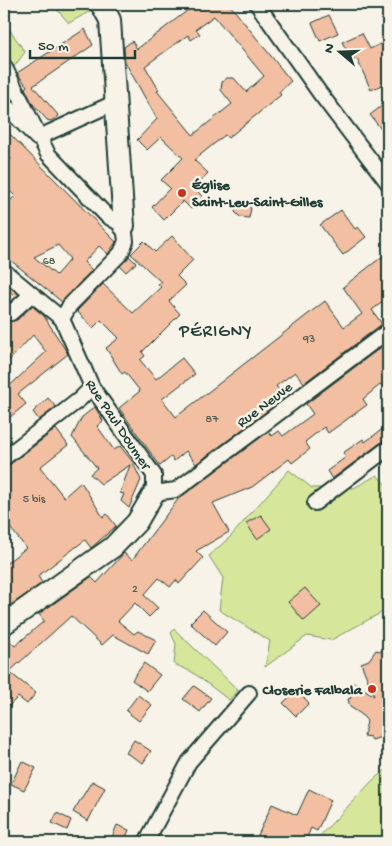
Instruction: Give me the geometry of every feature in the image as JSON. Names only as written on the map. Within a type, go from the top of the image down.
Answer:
[{"type":"street","points":[[4,271],[62,319],[70,305],[121,253],[126,242],[110,20],[100,4]]},
{"type":"street","points":[[257,4],[319,92],[388,183]]},
{"type":"street","points":[[4,66],[41,136],[48,154],[107,216],[124,226]]},
{"type":"street","points":[[4,104],[37,138],[116,102]]},
{"type":"street","points":[[4,308],[10,313],[32,294]]},
{"type":"street","name":"Rue Paul Doumer","points":[[62,319],[92,387],[154,475],[154,493]]},
{"type":"street","name":"Rue Neuve","points":[[154,493],[176,490],[388,331]]},
{"type":"street","points":[[4,458],[92,387]]},
{"type":"street","points":[[315,503],[388,448]]},
{"type":"street","points":[[4,624],[113,547],[137,522],[154,493]]},
{"type":"street","points":[[146,842],[189,762],[248,693]]},
{"type":"green space","points":[[4,4],[5,23],[25,52],[14,67],[4,57]]},
{"type":"green space","points":[[52,4],[90,4],[94,9],[69,23]]},
{"type":"green space","points":[[289,470],[312,488],[354,488],[377,475],[388,487],[388,609],[331,640],[307,636],[265,667],[270,641],[219,610],[223,578],[209,556],[231,536]]},
{"type":"green space","points":[[174,629],[238,690],[229,700],[192,672],[174,664],[176,644],[171,633]]},
{"type":"green space","points":[[388,768],[388,842],[314,842],[374,779]]},
{"type":"building","points":[[196,4],[231,4],[291,81],[279,92],[281,95],[228,138],[225,135],[194,160],[208,173],[194,188],[203,197],[191,209],[183,201],[164,220],[152,207],[170,188],[161,180],[183,158],[161,137],[147,150],[137,140],[157,119],[125,62],[124,47],[132,41],[137,49]],"holes":[[[214,16],[264,76],[246,92],[234,78],[227,78],[222,82],[221,90],[232,104],[193,135],[157,91],[159,90],[145,66],[188,35],[191,40],[200,34],[196,29]]]},
{"type":"building","points":[[329,15],[338,33],[320,41],[312,23]]},
{"type":"building","points":[[85,29],[93,45],[33,86],[59,116],[51,121],[47,120],[32,103],[25,88],[27,86],[17,73]]},
{"type":"building","points":[[362,33],[370,49],[388,40],[388,82],[371,90],[357,59],[352,61],[342,42]]},
{"type":"building","points":[[383,105],[388,111],[388,138],[370,115]]},
{"type":"building","points":[[4,128],[116,242],[108,254],[99,246],[84,262],[92,270],[62,302],[4,255],[4,250],[10,243],[4,238],[4,207],[15,196],[4,185],[4,167],[11,159],[4,151]],"holes":[[[58,245],[70,259],[56,275],[34,257]]]},
{"type":"building","points":[[243,201],[251,208],[249,218],[240,217],[235,212],[237,204]]},
{"type":"building","points":[[341,210],[355,229],[358,227],[366,237],[343,255],[320,225]]},
{"type":"building","points":[[172,236],[193,260],[177,276],[186,285],[169,301],[180,314],[142,352],[145,356],[140,360],[156,379],[182,358],[195,374],[162,399],[176,417],[325,301],[344,327],[362,314],[343,287],[388,252],[388,298],[372,310],[382,324],[304,383],[295,372],[276,386],[285,398],[196,464],[186,451],[174,461],[171,457],[160,466],[119,408],[140,391],[125,372],[122,374],[106,348],[119,338],[101,320],[93,328],[77,311],[103,284],[133,313],[161,287],[158,284],[161,282],[131,254],[144,241],[155,252]]},
{"type":"building","points":[[129,256],[136,263],[126,272],[120,266]]},
{"type":"building","points":[[4,282],[19,294],[16,297],[4,286]]},
{"type":"building","points":[[32,306],[44,316],[68,354],[18,394],[26,404],[4,422],[4,391],[46,352],[33,335],[4,366],[4,324],[8,321],[17,320]]},
{"type":"building","points":[[388,342],[388,394],[381,384],[363,399],[367,405],[328,433],[324,427],[305,442],[310,449],[292,463],[289,459],[252,487],[213,503],[229,532],[196,551],[203,558],[179,584],[176,580],[170,587],[159,578],[144,595],[158,608],[149,617],[135,603],[118,621],[134,634],[138,631],[156,640],[148,654],[113,635],[102,645],[71,616],[9,672],[36,693],[27,704],[18,697],[4,711],[4,636],[15,646],[44,621],[39,614],[91,577],[97,583],[124,553],[132,560],[179,498],[268,432],[272,436],[279,431],[283,436],[313,414],[306,404]]},
{"type":"building","points":[[48,398],[56,407],[39,420],[33,412]]},
{"type":"building","points":[[95,407],[103,421],[97,426],[114,450],[120,446],[132,461],[141,480],[129,508],[121,501],[124,494],[120,493],[130,465],[101,484],[90,474],[97,468],[72,437],[82,417]]},
{"type":"building","points":[[384,428],[388,434],[388,439],[332,479],[327,471],[346,457],[343,453],[363,439],[365,442]]},
{"type":"building","points":[[56,429],[68,445],[40,467],[64,497],[81,482],[103,517],[107,514],[116,526],[91,548],[85,540],[38,576],[42,583],[4,610],[4,565],[26,548],[4,520],[4,469]]},
{"type":"building","points":[[261,515],[271,529],[257,539],[246,523]]},
{"type":"building","points":[[305,588],[321,606],[304,621],[288,602]]},
{"type":"building","points":[[203,610],[227,632],[215,646],[190,623]]},
{"type":"building","name":"Closerie Falbala","points":[[376,650],[388,653],[388,735],[372,740],[370,737],[364,736],[367,721],[361,714],[350,707],[348,699],[351,698],[349,691],[354,682],[374,696],[361,663],[369,660]]},
{"type":"building","points":[[144,663],[160,675],[147,691],[132,680]]},
{"type":"building","points":[[194,686],[211,698],[200,712],[183,699]]},
{"type":"building","points":[[297,690],[309,703],[296,716],[283,703]]},
{"type":"building","points":[[138,695],[152,705],[139,721],[126,711]]},
{"type":"building","points":[[134,740],[151,751],[143,763],[126,753]]},
{"type":"building","points":[[22,761],[36,768],[24,790],[11,784]]},
{"type":"building","points":[[92,781],[105,788],[88,821],[73,812]]},
{"type":"building","points":[[309,789],[331,800],[317,831],[311,828],[305,842],[255,842],[272,804],[297,815]]},
{"type":"building","points":[[57,813],[71,820],[67,830],[52,823]]},
{"type":"building","points":[[117,825],[129,830],[124,842],[112,837]]},
{"type":"place","name":"Église Saint-Leu-Saint-Gilles","points":[[182,193]]},
{"type":"place","name":"Closerie Falbala","points":[[372,689]]},
{"type":"district","name":"PÉRIGNY","points":[[216,330]]}]
